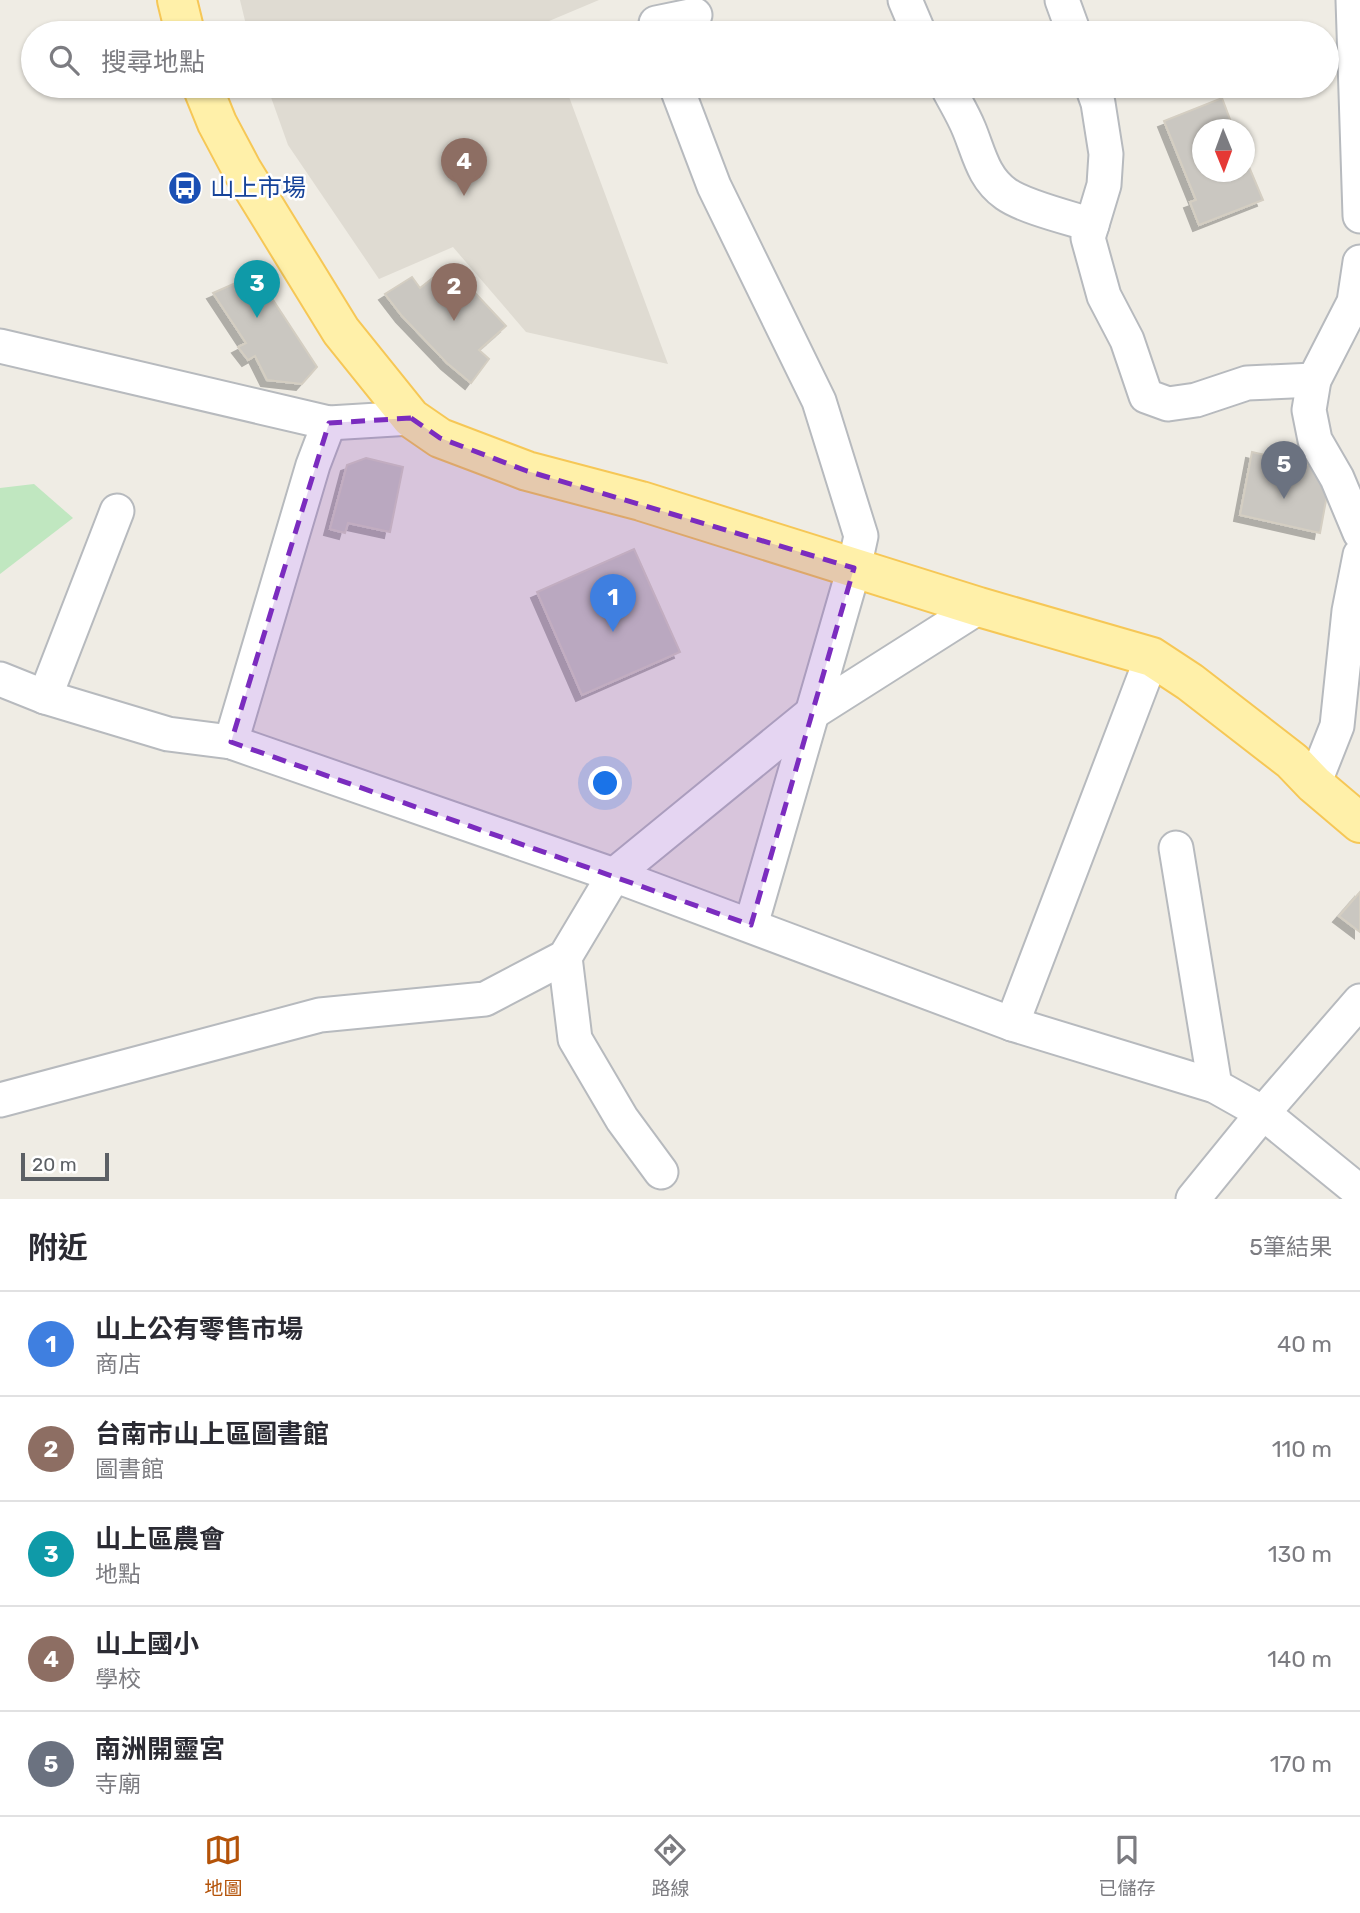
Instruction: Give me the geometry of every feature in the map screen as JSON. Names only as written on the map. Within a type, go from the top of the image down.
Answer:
[{"type":"main road","points":[[177,0],[182,21]]},
{"type":"main road","points":[[207,98],[217,123],[271,221],[341,331],[411,418],[440,438],[527,471],[641,501],[979,607],[1152,657],[1190,682],[1292,761],[1314,784],[1360,822]]},
{"type":"street","points":[[905,0],[914,21]]},
{"type":"street","points":[[1062,0],[1070,21]]},
{"type":"street","points":[[1355,3],[1360,216]]},
{"type":"street","points":[[666,21],[695,15]]},
{"type":"street","points":[[681,98],[714,186],[819,401],[861,536],[751,925]]},
{"type":"street","points":[[953,98],[969,129],[983,167],[1006,194],[1053,213],[1093,225]]},
{"type":"street","points":[[1096,98],[1106,154],[1104,185],[1088,238],[1104,296],[1127,340],[1146,396],[1168,404],[1196,400],[1247,383],[1314,380]]},
{"type":"street","points":[[1360,262],[1357,302],[1314,380],[1309,410],[1315,440],[1337,478],[1360,533]]},
{"type":"street","points":[[0,346],[329,423],[411,418]]},
{"type":"street","points":[[232,742],[313,465],[329,423]]},
{"type":"street","points":[[45,697],[117,511]]},
{"type":"street","points":[[1314,784],[1337,726],[1349,611],[1360,555]]},
{"type":"street","points":[[0,1100],[320,1015],[485,999],[565,957],[614,875],[812,713],[979,607]]},
{"type":"street","points":[[1012,1024],[1152,657]]},
{"type":"street","points":[[0,679],[45,697],[168,734],[232,742],[614,875],[1012,1024],[1215,1086],[1264,1113],[1360,1192]]},
{"type":"street","points":[[1176,848],[1215,1086]]},
{"type":"street","points":[[565,957],[575,1039],[622,1119],[661,1172]]},
{"type":"street","points":[[1194,1199],[1360,1001]]},
{"type":"highlighted area","points":[[411,418],[440,438],[527,471],[854,568],[751,925],[231,742],[329,423]]},
{"type":"shaded area","points":[[240,0],[599,0],[549,21],[245,21]]},
{"type":"shaded area","points":[[271,98],[569,98],[668,364],[526,332],[453,247],[379,279],[288,145]]},
{"type":"green space","points":[[34,484],[73,518],[0,574],[0,488]]},
{"type":"building","points":[[1222,98],[1230,119],[1192,119],[1192,182],[1255,181],[1263,200],[1199,225],[1190,202],[1196,200],[1164,121]]},
{"type":"building","points":[[449,265],[506,326],[479,350],[489,359],[471,383],[447,363],[385,294],[412,277],[420,288]]},
{"type":"building","points":[[256,274],[317,367],[302,384],[267,380],[255,356],[248,360],[238,347],[246,343],[213,293]]},
{"type":"building","points":[[1252,452],[1322,468],[1329,484],[1320,533],[1240,515]]},
{"type":"building","points":[[366,458],[403,467],[390,532],[348,523],[345,533],[330,529],[347,465]]},
{"type":"building","points":[[634,549],[680,652],[582,695],[537,592]]},
{"type":"building","points":[[1360,892],[1360,932],[1339,916]]},
{"type":"place","name":"山上市場","points":[[185,188]]},
{"type":"place","name":"山上國小","points":[[464,196]]},
{"type":"place","name":"山上區農會","points":[[257,318]]},
{"type":"place","name":"台南市山上區圖書館","points":[[454,321]]},
{"type":"place","name":"南洲開靈宮","points":[[1284,499]]},
{"type":"place","name":"山上公有零售市場","points":[[613,632]]}]
